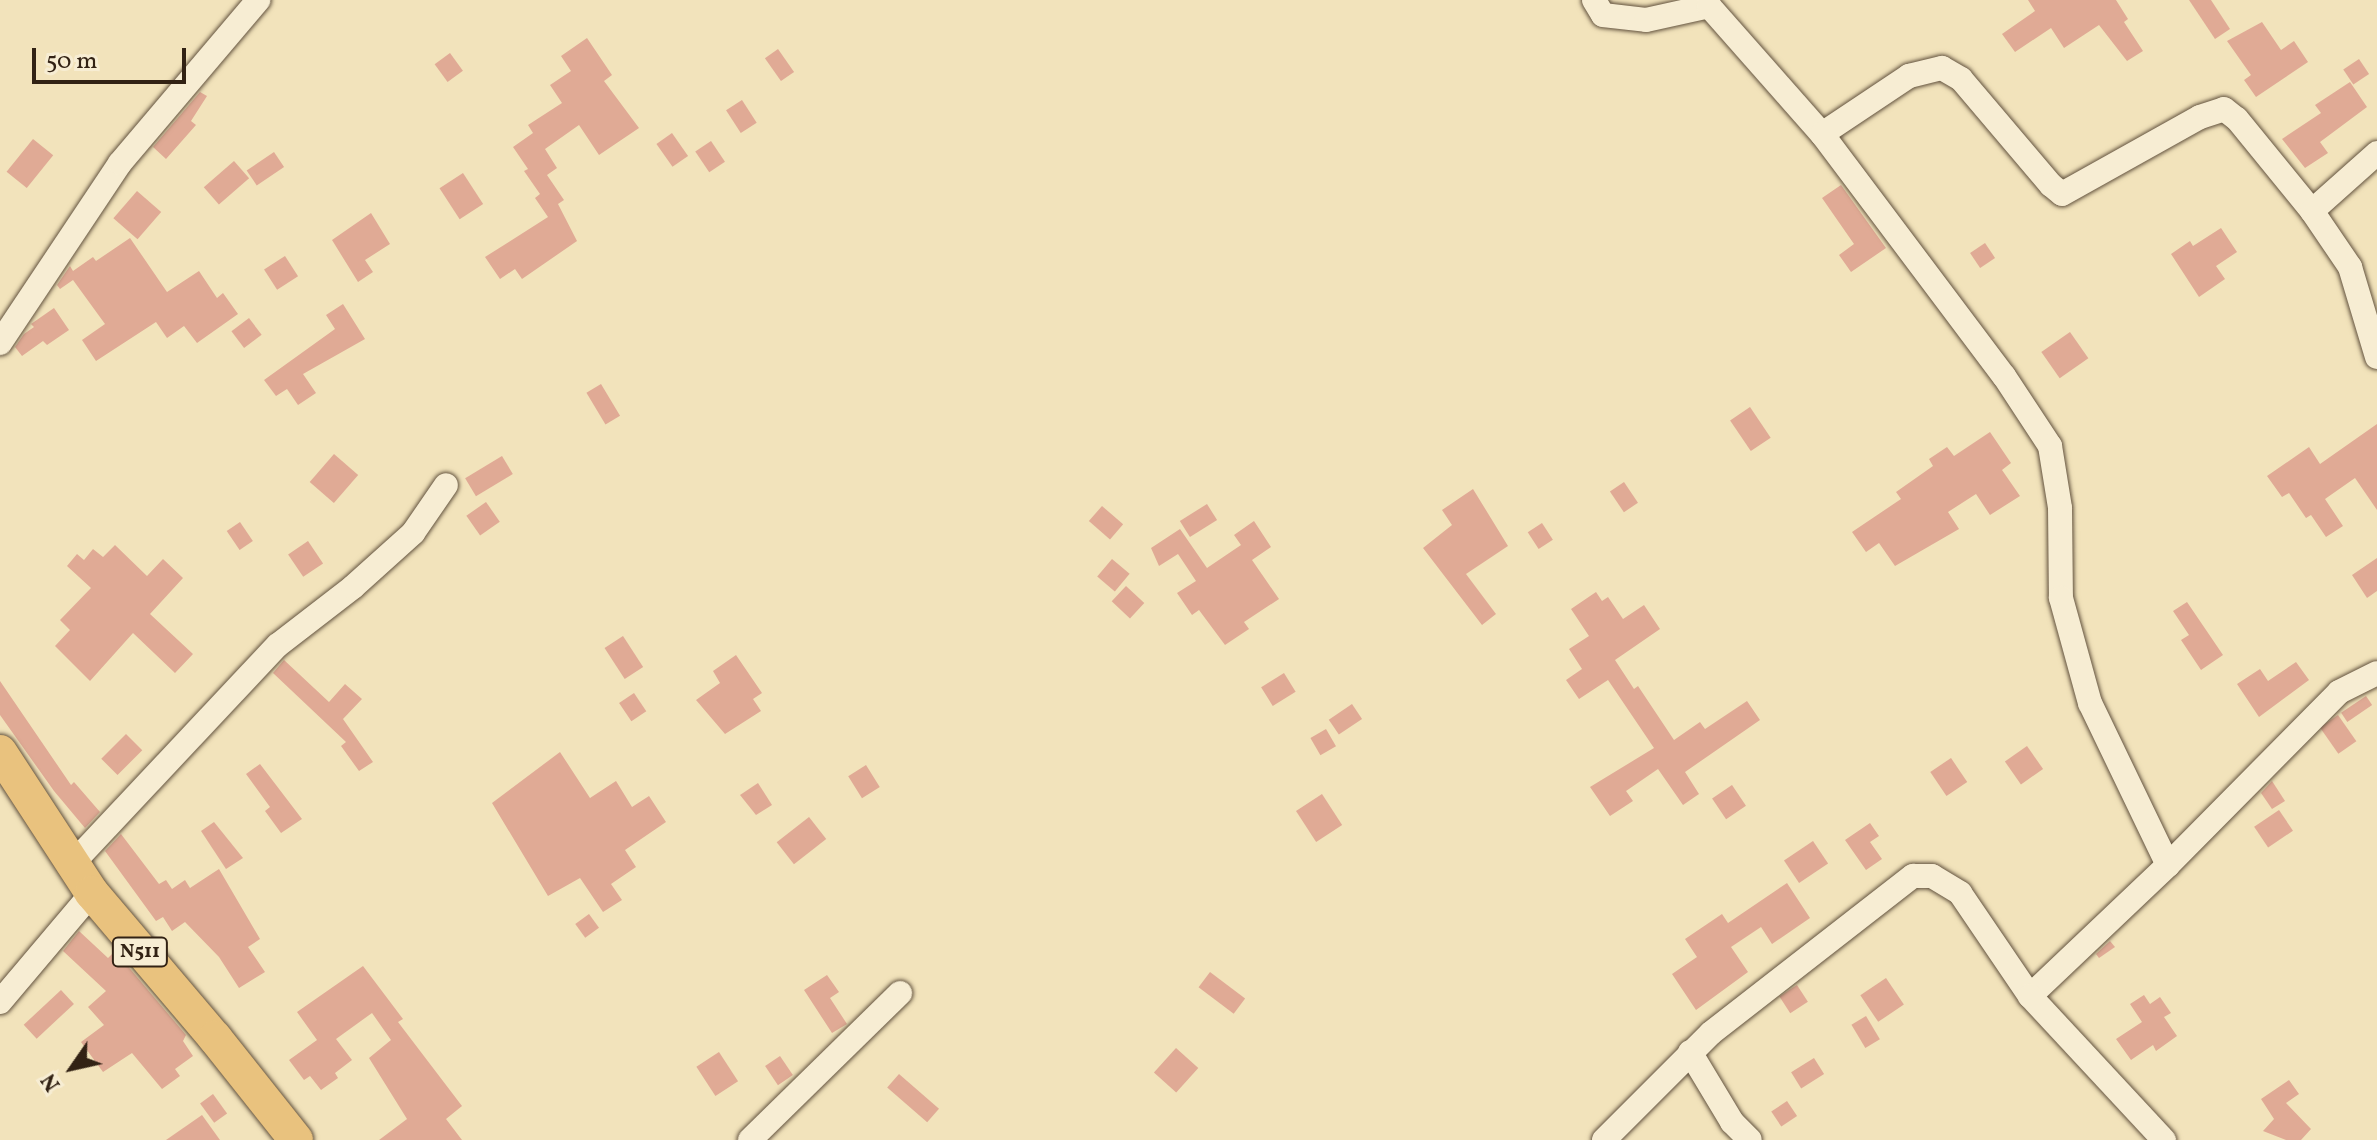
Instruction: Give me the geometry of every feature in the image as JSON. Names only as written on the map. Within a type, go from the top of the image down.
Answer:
[{"type":"highway","name":"N511","points":[[0,752],[92,893],[215,1038],[296,1140]]},
{"type":"street","points":[[0,343],[120,163],[258,0]]},
{"type":"street","points":[[1594,0],[1603,15],[1646,20],[1709,6],[1822,134],[1976,338],[2050,446],[2060,508],[2061,598],[2090,703],[2168,865]]},
{"type":"street","points":[[1822,134],[1909,76],[1942,68],[1961,79],[2062,194],[2200,117],[2224,109],[2237,119],[2312,211],[2350,267],[2377,357]]},
{"type":"street","points":[[2312,211],[2377,153]]},
{"type":"street","points":[[73,863],[278,645],[353,587],[413,533],[446,485]]},
{"type":"street","points":[[2030,996],[2168,865],[2339,692],[2377,673]]},
{"type":"street","points":[[1604,1140],[1690,1052],[1913,876],[1932,876],[1960,893],[2030,996],[2164,1140]]},
{"type":"street","points":[[0,1002],[92,893]]},
{"type":"street","points":[[750,1140],[900,993]]},
{"type":"street","points":[[1690,1052],[1732,1122],[1750,1140]]},
{"type":"building","points":[[2028,0],[2116,0],[2128,19],[2124,22],[2143,51],[2127,61],[2099,25],[2064,48],[2051,28],[2015,52],[2002,34],[2035,11]]},
{"type":"building","points":[[2189,0],[2211,0],[2230,29],[2215,39]]},
{"type":"building","points":[[2262,22],[2281,50],[2294,41],[2308,62],[2256,97],[2244,80],[2251,75],[2227,41]]},
{"type":"building","points":[[587,38],[612,75],[604,81],[639,128],[599,155],[579,125],[545,149],[557,168],[547,175],[564,200],[558,204],[577,241],[522,279],[515,269],[500,279],[485,257],[548,217],[535,198],[540,194],[524,171],[528,169],[513,147],[533,133],[528,125],[562,103],[550,85],[571,71],[561,56]]},
{"type":"building","points":[[778,49],[794,72],[781,81],[765,58]]},
{"type":"building","points":[[450,53],[463,71],[448,82],[435,64]]},
{"type":"building","points":[[2359,59],[2369,74],[2353,85],[2343,70]]},
{"type":"building","points":[[2350,82],[2367,107],[2320,142],[2328,153],[2305,168],[2282,139],[2321,113],[2315,105]]},
{"type":"building","points":[[200,92],[207,96],[191,121],[196,125],[166,159],[153,147]]},
{"type":"building","points":[[742,100],[757,123],[741,133],[726,110]]},
{"type":"building","points":[[672,133],[688,156],[672,167],[656,144]]},
{"type":"building","points":[[33,139],[53,155],[27,188],[7,172]]},
{"type":"building","points":[[711,141],[725,162],[709,172],[695,152]]},
{"type":"building","points":[[274,152],[284,167],[257,185],[247,170]]},
{"type":"building","points":[[234,161],[249,178],[219,205],[204,187]]},
{"type":"building","points":[[463,173],[483,204],[460,219],[440,188]]},
{"type":"building","points":[[1841,185],[1886,248],[1851,272],[1839,255],[1854,244],[1822,198]]},
{"type":"building","points":[[137,191],[161,212],[138,239],[113,218]]},
{"type":"building","points":[[371,213],[390,244],[365,260],[373,272],[358,282],[332,240]]},
{"type":"building","points":[[2221,228],[2237,252],[2216,266],[2225,279],[2199,297],[2171,254],[2190,241],[2193,246]]},
{"type":"building","points":[[130,238],[167,292],[199,271],[217,298],[223,293],[238,314],[197,343],[184,326],[167,338],[156,322],[96,361],[82,340],[105,324],[73,280],[60,289],[57,285],[70,266],[73,271],[93,257],[96,261]]},
{"type":"building","points":[[1985,243],[1995,258],[1980,268],[1970,253]]},
{"type":"building","points":[[285,256],[298,276],[277,290],[264,270]]},
{"type":"building","points":[[343,304],[365,339],[303,374],[316,393],[298,405],[287,389],[276,396],[264,380],[335,329],[326,315]]},
{"type":"building","points":[[54,308],[69,330],[47,345],[43,341],[22,356],[15,347],[24,334],[34,327],[31,324]]},
{"type":"building","points":[[249,318],[262,335],[244,348],[231,331]]},
{"type":"building","points":[[2070,332],[2088,358],[2060,378],[2041,352]]},
{"type":"building","points":[[601,384],[620,416],[605,424],[586,393]]},
{"type":"building","points":[[1750,407],[1771,438],[1751,451],[1730,420]]},
{"type":"building","points":[[2377,424],[2377,510],[2355,478],[2325,499],[2343,526],[2326,537],[2311,515],[2306,518],[2289,493],[2282,497],[2267,476],[2309,447],[2320,464]]},
{"type":"building","points":[[1990,432],[2011,463],[2002,470],[2020,496],[1990,515],[1976,494],[1948,512],[1959,529],[1895,566],[1879,543],[1866,552],[1852,532],[1901,499],[1896,492],[1933,466],[1929,459],[1947,447],[1954,456]]},
{"type":"building","points":[[334,454],[358,475],[334,503],[310,482]]},
{"type":"building","points":[[502,456],[513,474],[476,496],[465,478]]},
{"type":"building","points":[[1624,482],[1638,503],[1624,512],[1610,492]]},
{"type":"building","points":[[1473,489],[1508,546],[1466,574],[1496,614],[1482,625],[1423,548],[1452,525],[1442,510]]},
{"type":"building","points":[[486,502],[500,522],[480,535],[466,516]]},
{"type":"building","points":[[1207,504],[1217,520],[1190,537],[1180,521]]},
{"type":"building","points":[[1102,506],[1123,524],[1110,539],[1089,521]]},
{"type":"building","points":[[1254,521],[1271,547],[1252,560],[1279,599],[1244,622],[1249,629],[1225,645],[1199,610],[1192,615],[1177,593],[1196,581],[1178,554],[1159,566],[1151,548],[1180,529],[1207,568],[1241,545],[1234,535]]},
{"type":"building","points":[[240,522],[253,541],[240,550],[227,531]]},
{"type":"building","points":[[1542,523],[1553,540],[1539,549],[1528,532]]},
{"type":"building","points":[[308,541],[323,563],[303,577],[288,554]]},
{"type":"building","points":[[115,545],[147,576],[163,559],[183,578],[150,614],[193,654],[175,673],[133,633],[90,681],[55,646],[70,630],[60,620],[91,588],[67,566],[77,554],[84,560],[93,549],[103,557]]},
{"type":"building","points":[[2377,558],[2377,591],[2367,598],[2352,575]]},
{"type":"building","points":[[1112,559],[1130,574],[1115,591],[1097,577]]},
{"type":"building","points":[[1126,586],[1144,603],[1130,618],[1112,601]]},
{"type":"building","points":[[1596,592],[1602,601],[1608,597],[1623,619],[1644,605],[1660,629],[1615,660],[1634,689],[1638,686],[1674,740],[1700,722],[1705,729],[1747,701],[1760,720],[1685,772],[1699,794],[1683,805],[1658,769],[1626,791],[1633,801],[1610,816],[1590,787],[1654,748],[1608,680],[1579,699],[1566,680],[1582,669],[1569,649],[1589,636],[1571,609]]},
{"type":"building","points":[[2187,602],[2223,655],[2201,670],[2181,640],[2189,635],[2173,611]]},
{"type":"building","points":[[623,636],[643,667],[625,679],[605,648]]},
{"type":"building","points":[[736,655],[762,693],[753,699],[761,711],[725,734],[696,700],[720,683],[713,671]]},
{"type":"building","points":[[284,660],[329,702],[345,684],[362,699],[343,719],[373,762],[359,771],[341,746],[346,742],[273,673]]},
{"type":"building","points":[[2296,662],[2309,680],[2259,717],[2237,684],[2260,669],[2268,681]]},
{"type":"building","points":[[1284,673],[1296,692],[1273,706],[1261,687]]},
{"type":"building","points":[[0,681],[71,785],[74,782],[100,812],[85,828],[54,791],[0,715]]},
{"type":"building","points":[[634,693],[646,711],[631,721],[619,703]]},
{"type":"building","points":[[2366,696],[2372,705],[2347,722],[2341,713]]},
{"type":"building","points":[[1352,704],[1362,719],[1339,735],[1329,720]]},
{"type":"building","points":[[2338,715],[2356,741],[2338,754],[2320,728]]},
{"type":"building","points":[[1326,729],[1336,746],[1320,755],[1310,738]]},
{"type":"building","points":[[126,734],[142,750],[118,775],[101,759]]},
{"type":"building","points":[[2027,746],[2043,769],[2021,784],[2005,761]]},
{"type":"building","points":[[560,752],[590,798],[616,781],[632,807],[649,796],[666,822],[625,850],[636,867],[611,884],[622,900],[603,912],[580,878],[548,896],[492,803]]},
{"type":"building","points":[[1951,758],[1967,782],[1946,796],[1930,772]]},
{"type":"building","points":[[260,764],[302,819],[281,833],[265,811],[270,807],[246,774]]},
{"type":"building","points":[[866,765],[880,787],[862,798],[848,776]]},
{"type":"building","points":[[2272,781],[2285,801],[2272,809],[2261,793]]},
{"type":"building","points":[[758,783],[772,805],[756,815],[740,795]]},
{"type":"building","points":[[1732,785],[1746,806],[1726,819],[1712,798]]},
{"type":"building","points":[[1322,794],[1342,825],[1316,842],[1296,811]]},
{"type":"building","points":[[2279,810],[2293,831],[2268,848],[2254,827]]},
{"type":"building","points":[[809,817],[826,839],[794,864],[777,842]]},
{"type":"building","points":[[214,822],[243,858],[226,869],[201,831]]},
{"type":"building","points":[[1870,823],[1879,836],[1870,842],[1882,859],[1866,870],[1845,840]]},
{"type":"building","points":[[121,834],[159,884],[166,880],[172,889],[185,880],[190,888],[219,869],[260,939],[248,947],[265,972],[239,988],[219,957],[185,922],[172,931],[163,917],[156,921],[105,851]]},
{"type":"building","points":[[1813,841],[1828,863],[1799,883],[1784,861]]},
{"type":"building","points":[[1787,883],[1810,918],[1772,944],[1761,927],[1731,947],[1748,972],[1696,1010],[1672,974],[1697,957],[1685,939],[1722,914],[1728,923]]},
{"type":"building","points":[[589,914],[599,928],[585,938],[575,924]]},
{"type":"building","points":[[79,931],[108,958],[115,951],[186,1035],[183,1041],[193,1056],[175,1069],[180,1076],[162,1089],[132,1053],[103,1072],[81,1042],[104,1025],[88,1007],[106,991],[63,951]]},
{"type":"building","points":[[2110,941],[2115,947],[2099,958],[2096,954]]},
{"type":"building","points":[[363,966],[403,1019],[398,1022],[462,1106],[446,1119],[462,1140],[379,1140],[407,1119],[369,1058],[391,1040],[372,1013],[336,1039],[352,1060],[335,1073],[338,1078],[321,1090],[310,1076],[304,1080],[289,1060],[317,1040],[297,1012]]},
{"type":"building","points":[[1210,972],[1245,998],[1234,1014],[1199,987]]},
{"type":"building","points":[[827,975],[839,992],[830,998],[847,1024],[832,1033],[804,990]]},
{"type":"building","points":[[1886,978],[1904,1005],[1878,1022],[1860,995]]},
{"type":"building","points":[[1797,985],[1808,1002],[1790,1013],[1779,996]]},
{"type":"building","points":[[61,990],[74,1004],[37,1039],[24,1025]]},
{"type":"building","points":[[2144,995],[2150,1004],[2160,997],[2171,1013],[2164,1017],[2177,1036],[2156,1051],[2153,1045],[2131,1060],[2116,1039],[2142,1022],[2130,1004]]},
{"type":"building","points":[[1866,1016],[1880,1039],[1865,1048],[1851,1025]]},
{"type":"building","points":[[1176,1048],[1198,1068],[1176,1093],[1154,1073]]},
{"type":"building","points":[[719,1052],[738,1081],[715,1096],[696,1067]]},
{"type":"building","points":[[780,1056],[793,1075],[778,1085],[765,1066]]},
{"type":"building","points":[[1814,1058],[1824,1074],[1801,1088],[1791,1072]]},
{"type":"building","points":[[899,1074],[939,1109],[927,1122],[887,1088]]},
{"type":"building","points":[[2289,1080],[2299,1094],[2286,1103],[2311,1129],[2301,1140],[2286,1140],[2263,1131],[2274,1119],[2261,1099]]},
{"type":"building","points":[[213,1094],[227,1113],[214,1123],[200,1103]]},
{"type":"building","points":[[1787,1101],[1797,1116],[1781,1127],[1771,1112]]},
{"type":"building","points":[[202,1115],[220,1140],[166,1140]]}]
